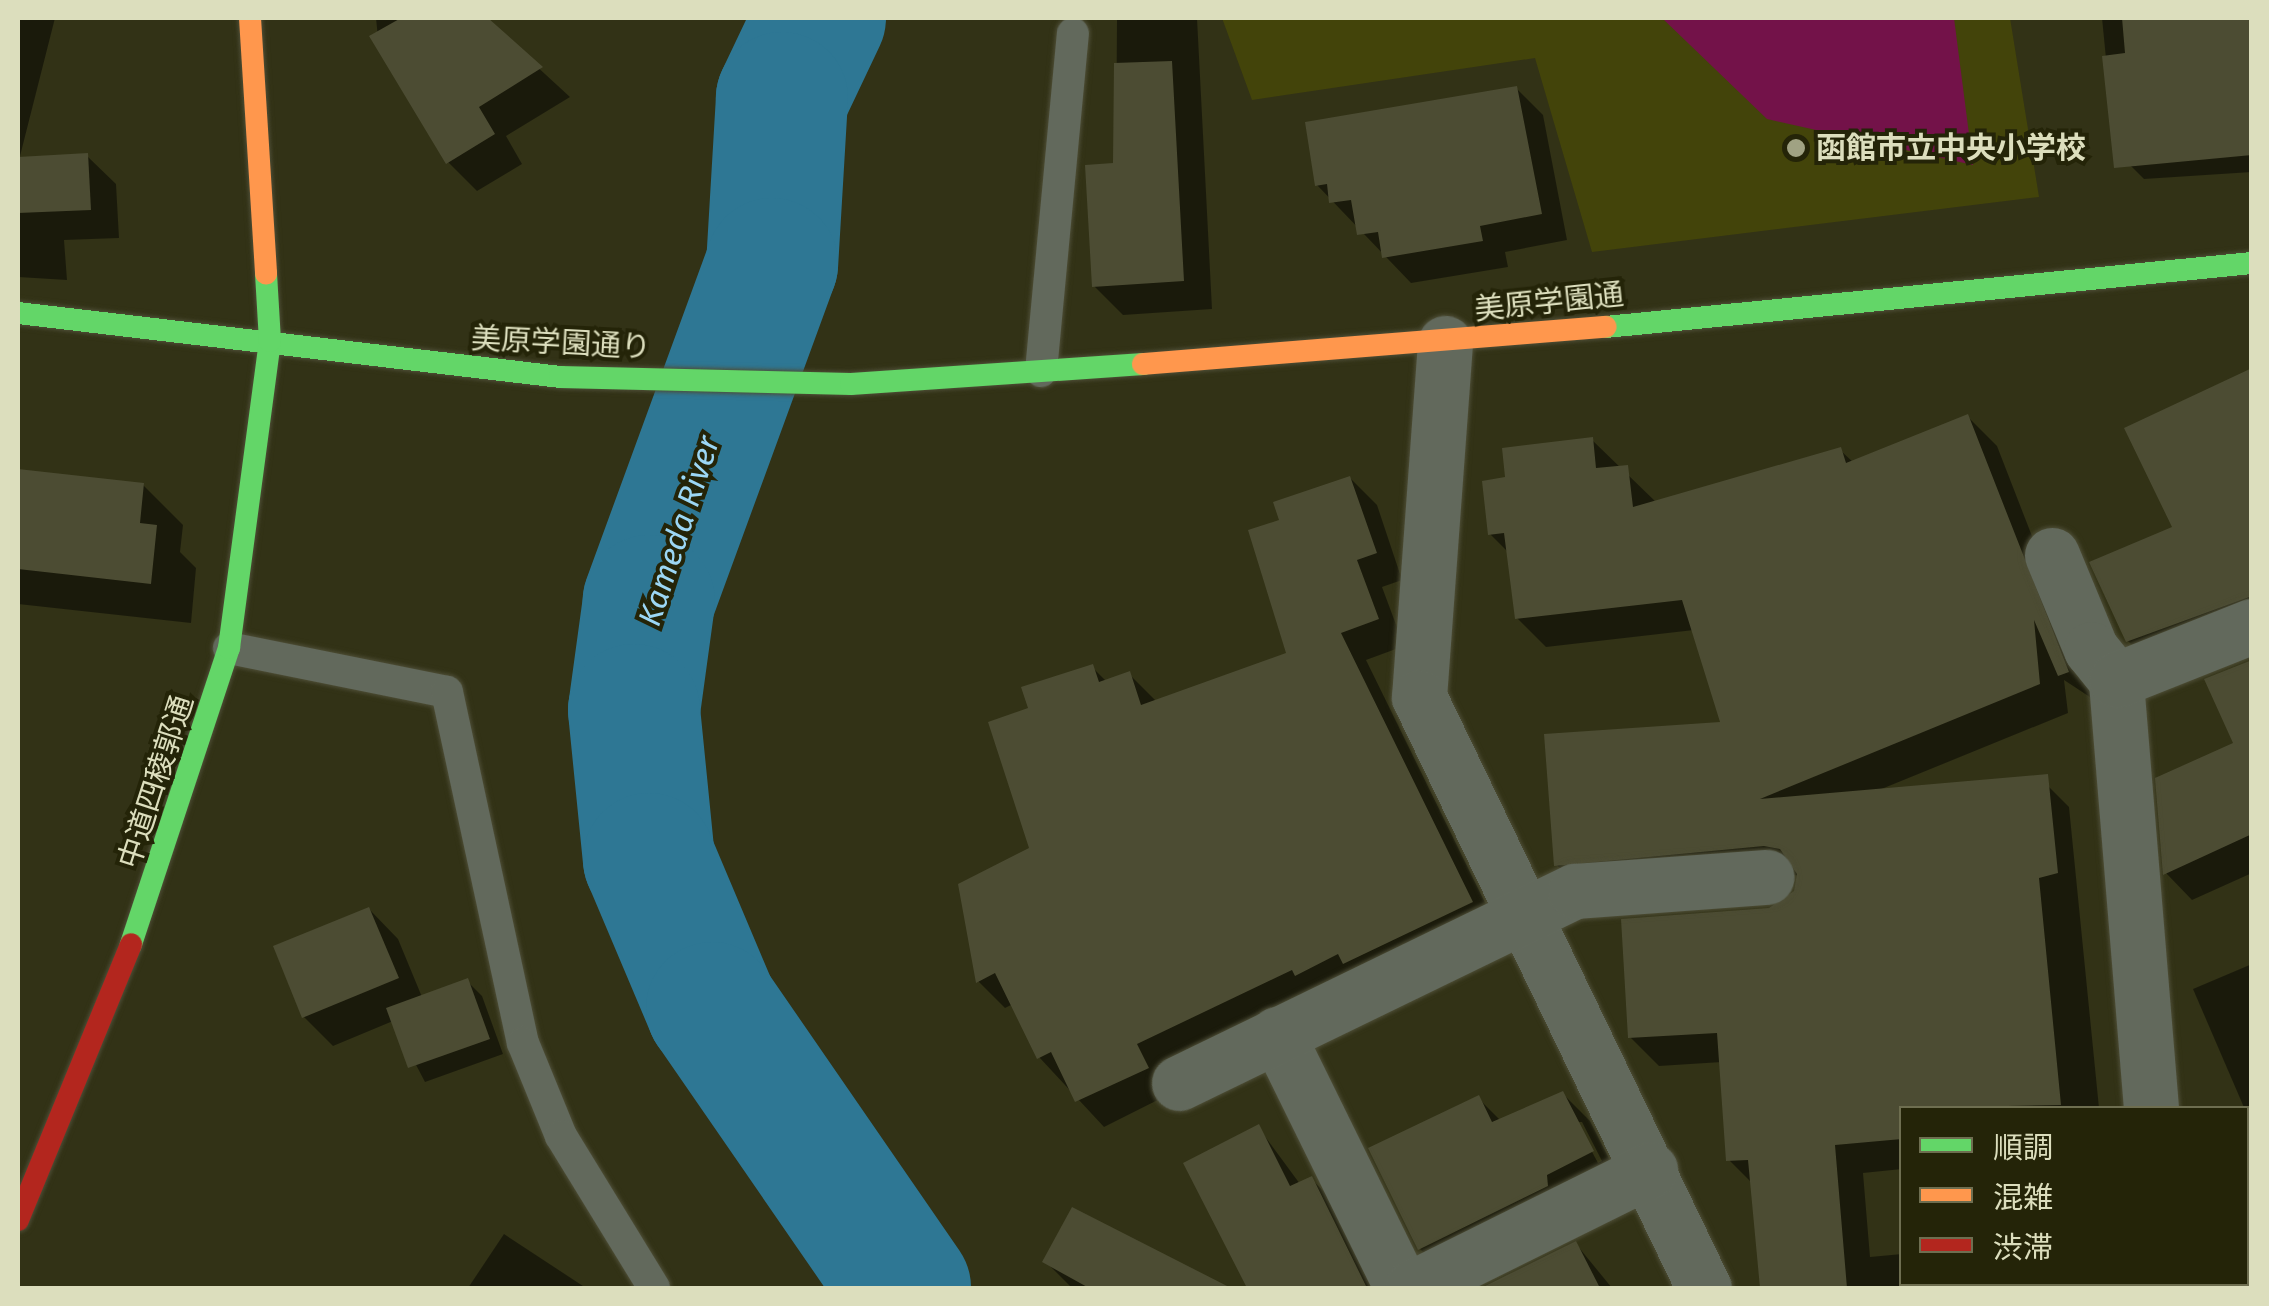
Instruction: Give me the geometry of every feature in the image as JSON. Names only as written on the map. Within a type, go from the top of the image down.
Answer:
[{"type":"street","name":"中道四稜郭通","points":[[18,1220],[158,876],[229,648],[270,341],[250,18]]},
{"type":"street","name":"美原学園通","points":[[851,384],[1445,342],[2252,263]]},
{"type":"street","name":"美原学園通り","points":[[18,314],[270,341],[350,358],[560,376],[851,384]]},
{"type":"street","points":[[1445,342],[1419,697],[1704,1288]]},
{"type":"street","points":[[2052,555],[2091,649],[2116,680],[2151,1106]]},
{"type":"street","points":[[2116,680],[2252,626]]},
{"type":"street","points":[[1178,1083],[1575,891],[1766,877]]},
{"type":"street","points":[[1277,1034],[1402,1288]]},
{"type":"street","points":[[1412,1288],[1650,1170]]},
{"type":"lane","points":[[1040,372],[1073,34]]},
{"type":"lane","points":[[229,648],[448,692],[523,1043],[560,1136],[654,1288]]},
{"type":"shaded area","name":"函館市立中央小学校","points":[[1222,18],[2010,18],[2039,197],[1592,252],[1535,58],[1252,100]]},
{"type":"shaded area","points":[[1662,18],[1954,18],[1973,165],[1767,119]]},
{"type":"building","points":[[401,18],[488,18],[543,67],[479,107],[495,134],[446,164],[369,36]]},
{"type":"building","points":[[2122,18],[2252,18],[2252,155],[2114,168],[2102,56],[2125,53]]},
{"type":"building","points":[[1172,61],[1184,281],[1092,287],[1085,165],[1113,163],[1114,63]]},
{"type":"building","points":[[1517,86],[1542,214],[1480,226],[1483,241],[1382,258],[1378,232],[1357,235],[1351,200],[1329,203],[1327,184],[1315,186],[1305,122]]},
{"type":"building","points":[[88,153],[91,210],[18,213],[18,157]]},
{"type":"building","points":[[2252,368],[2252,596],[2126,642],[2089,562],[2172,527],[2124,428]]},
{"type":"building","points":[[1968,414],[2069,672],[2058,676],[2034,620],[2040,684],[1760,799],[2048,774],[2058,873],[2039,878],[2061,1105],[1899,1106],[1899,1139],[1835,1145],[1847,1288],[1760,1288],[1748,1160],[1726,1161],[1717,1033],[1628,1038],[1621,919],[1769,908],[1794,891],[1797,874],[1780,849],[1764,846],[1554,866],[1544,734],[1720,722],[1682,600],[1515,619],[1504,533],[1488,535],[1482,481],[1505,477],[1502,448],[1593,437],[1596,468],[1628,465],[1633,507],[1841,447],[1846,463]]},
{"type":"building","points":[[18,469],[144,483],[140,523],[157,525],[151,584],[18,569]]},
{"type":"building","points":[[1350,476],[1377,553],[1357,560],[1379,619],[1341,633],[1473,902],[1343,964],[1338,954],[1295,976],[1292,970],[1137,1044],[1149,1068],[1075,1102],[1051,1052],[1037,1059],[995,973],[976,983],[958,884],[1029,848],[988,722],[1028,708],[1021,687],[1093,664],[1099,682],[1130,671],[1141,705],[1286,653],[1248,530],[1279,520],[1273,502]]},
{"type":"building","points":[[2252,660],[2252,834],[2163,875],[2155,778],[2233,743],[2204,679]]},
{"type":"building","points":[[369,907],[399,978],[302,1018],[273,946]]},
{"type":"building","points":[[468,978],[490,1039],[408,1068],[386,1008]]},
{"type":"building","points":[[1563,1091],[1594,1151],[1547,1175],[1548,1186],[1418,1250],[1368,1148],[1479,1095],[1492,1122]]},
{"type":"building","points":[[1259,1124],[1290,1186],[1312,1176],[1367,1288],[1247,1288],[1183,1163]]},
{"type":"building","points":[[1072,1207],[1231,1288],[1089,1288],[1042,1262]]},
{"type":"building","points":[[1576,1241],[1600,1288],[1481,1288]]},
{"type":"waterway","name":"Kameda River","points":[[820,18],[782,98],[772,264],[649,601],[634,710],[649,859],[712,1008],[905,1288]]},
{"type":"traffic: fast","points":[[1606,327],[2252,263]]},
{"type":"traffic: fast","points":[[131,944],[229,648],[270,341],[266,273]]},
{"type":"traffic: fast","points":[[18,313],[560,377],[851,384],[1143,364]]},
{"type":"traffic: slow","points":[[250,18],[266,273]]},
{"type":"traffic: slow","points":[[1143,364],[1606,327]]},
{"type":"traffic: jam","points":[[18,1220],[131,944]]},
{"type":"place","name":"函館市立中央小学校","points":[[1796,148]]}]
